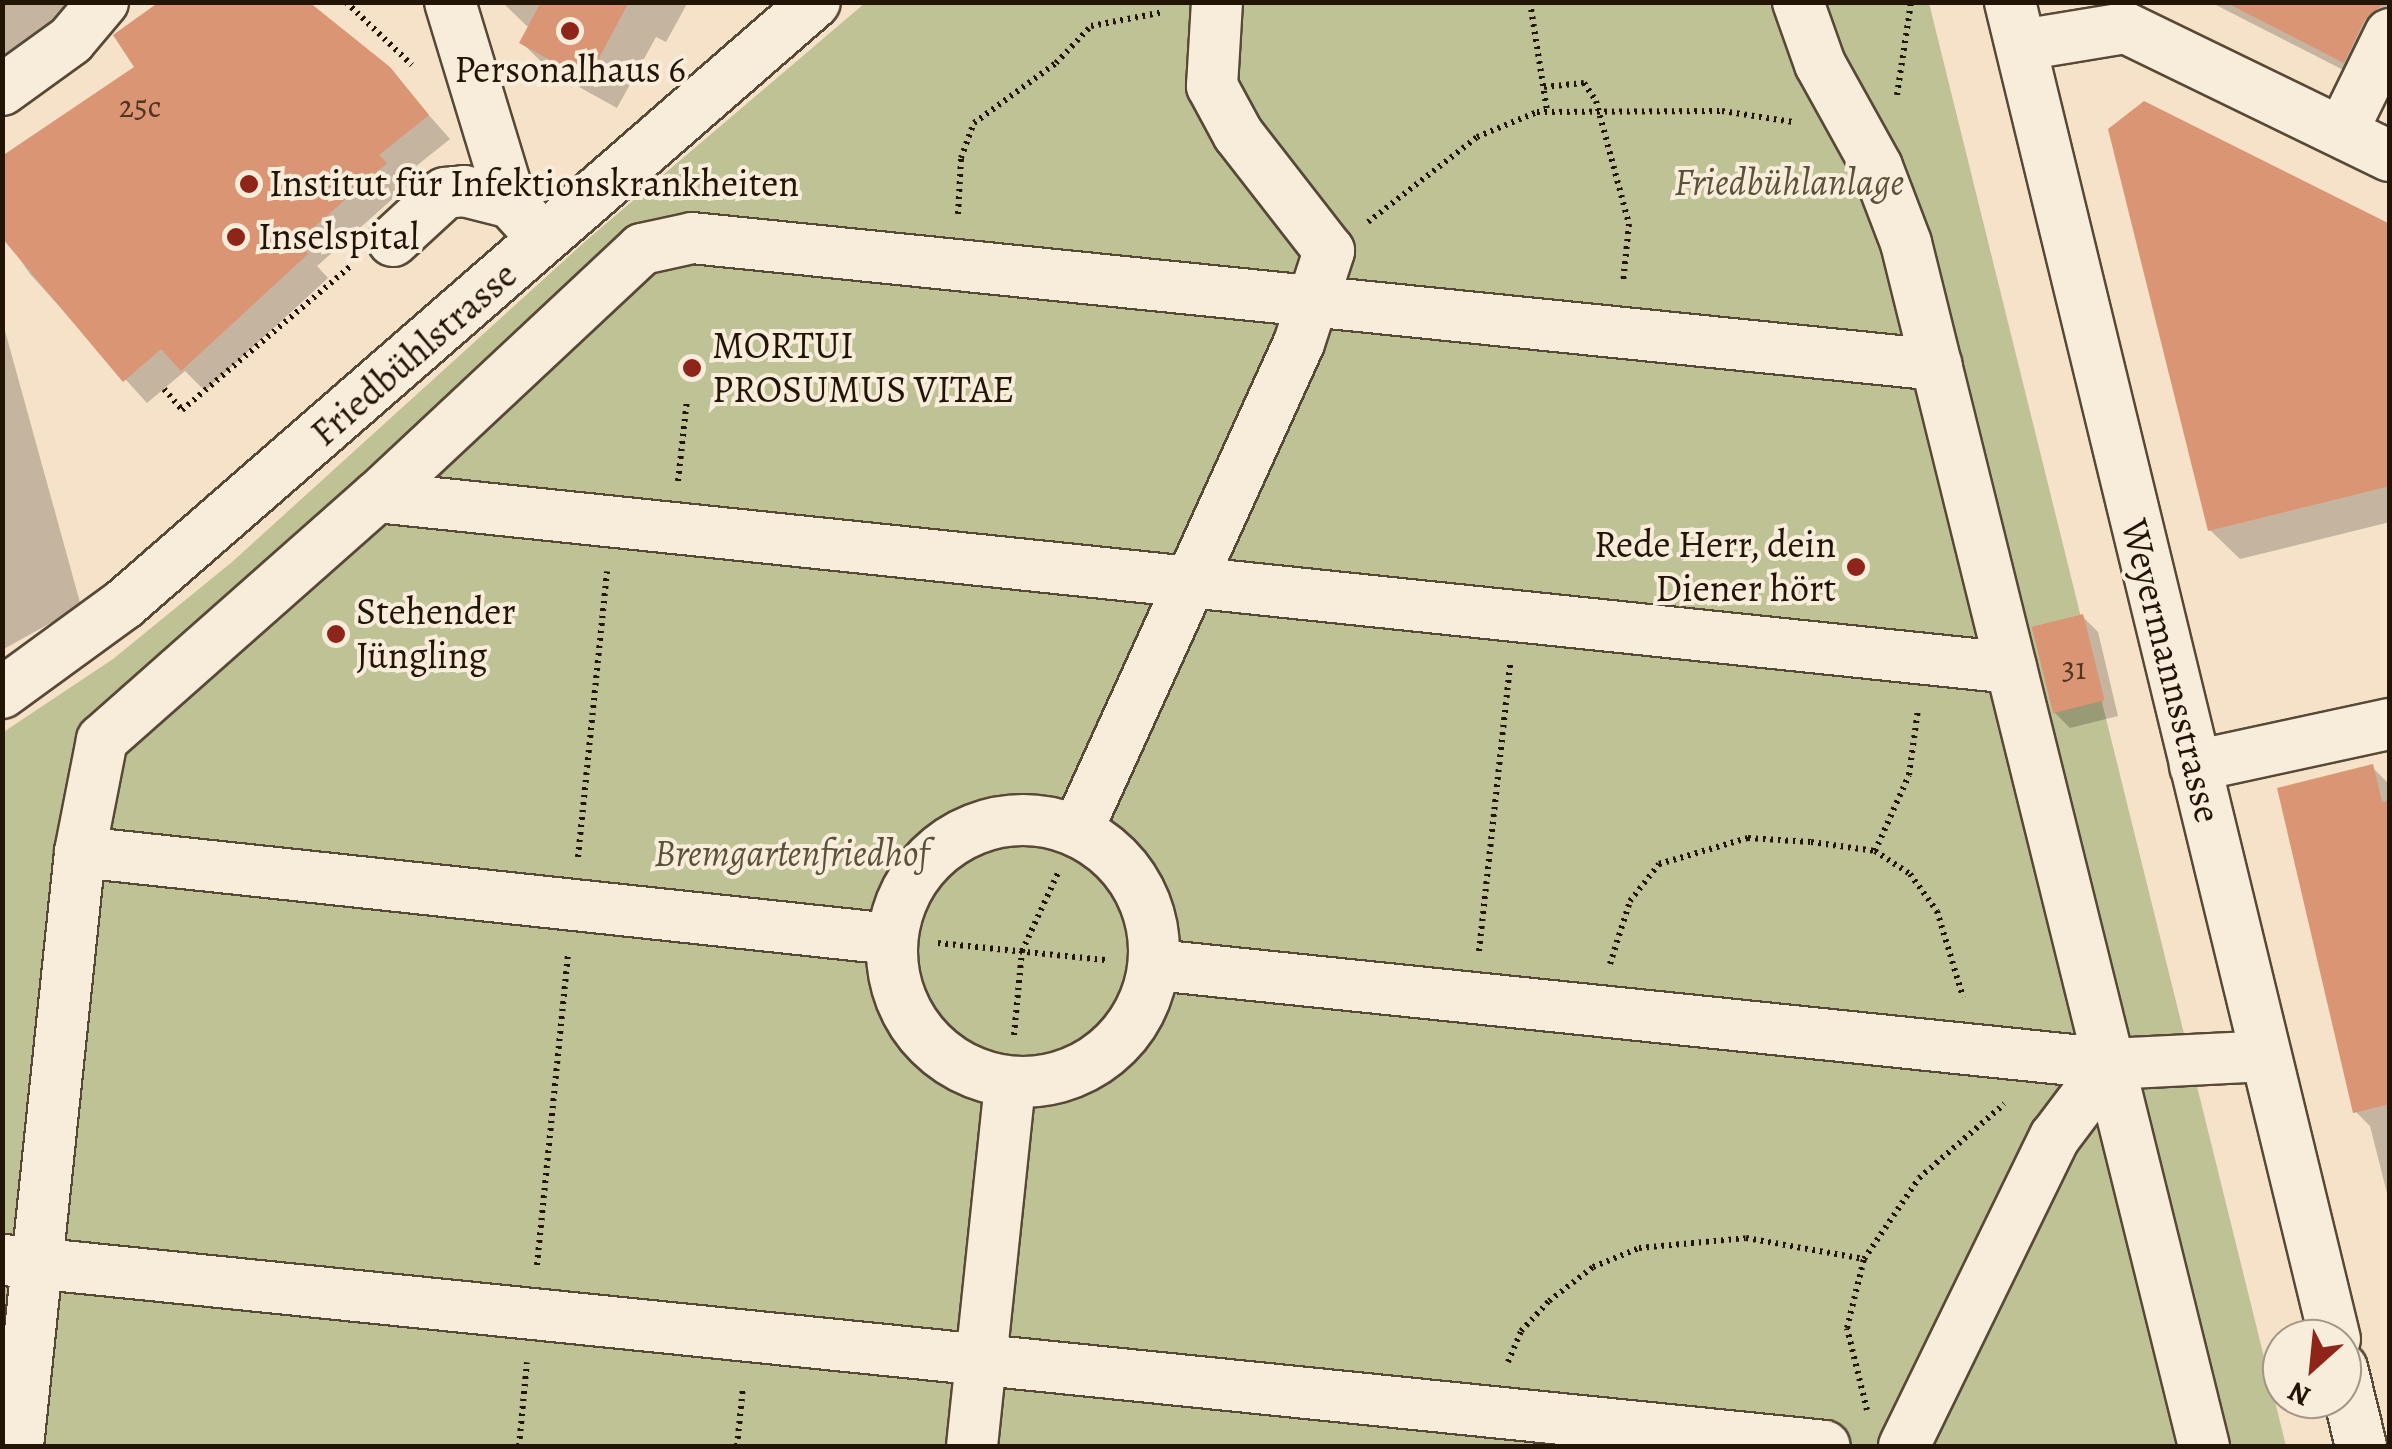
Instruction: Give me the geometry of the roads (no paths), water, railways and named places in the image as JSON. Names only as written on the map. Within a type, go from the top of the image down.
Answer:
[{"type":"street","points":[[2,90],[71,40],[103,2]]},
{"type":"street","points":[[450,2],[510,204],[545,240]]},
{"type":"street","name":"Friedbühlstrasse","points":[[2,693],[124,604],[814,2]]},
{"type":"street","points":[[1798,2],[1820,64],[1862,141],[1906,243],[2204,1446]]},
{"type":"street","points":[[1078,829],[1192,584],[1321,281],[1318,229],[1238,134],[1212,86],[1216,4]]},
{"type":"street","points":[[2016,24],[2126,28],[2390,156]]},
{"type":"street","name":"Weyermannsstrasse","points":[[2016,24],[2330,1319]]},
{"type":"street","points":[[2342,132],[2390,34]]},
{"type":"street","points":[[398,237],[445,194],[464,191],[510,204]]},
{"type":"street","points":[[18,1446],[19,1262],[92,764],[102,740],[377,497],[652,244],[692,238],[956,266],[1321,281],[1618,334],[1937,365]]},
{"type":"street","points":[[377,497],[2012,668]]},
{"type":"street","points":[[2194,766],[2390,724]]},
{"type":"street","points":[[1011,820],[1078,829],[1119,863],[1142,894],[1153,925],[1156,965],[1136,1016],[1114,1046],[1080,1070],[1010,1082],[965,1069],[926,1041],[897,991],[891,938],[905,895],[948,844],[1011,820]]},
{"type":"street","points":[[80,852],[891,938]]},
{"type":"street","points":[[1156,965],[2110,1064],[2266,1056]]},
{"type":"street","points":[[1886,1430],[2055,1137],[2110,1064]]},
{"type":"street","points":[[972,1446],[1010,1082]]},
{"type":"street","points":[[19,1262],[1825,1446]]},
{"type":"street","points":[[2354,1419],[2361,1446]]},
{"type":"place","name":"Personalhaus 6","points":[[570,31]]},
{"type":"place","name":"Institut für Infektionskrankheiten","points":[[249,184]]},
{"type":"place","name":"Inselspital","points":[[236,237]]},
{"type":"place","name":"MORTUI PROSUMUS VITAE","points":[[692,368]]},
{"type":"place","name":"Rede Herr, dein Diener hört","points":[[1856,567]]},
{"type":"place","name":"Stehender Jüngling","points":[[336,634]]},
{"type":"park label","name":"Friedbühlanlage","points":[[1789,183]]},
{"type":"park label","name":"Bremgartenfriedhof","points":[[791,854]]}]
